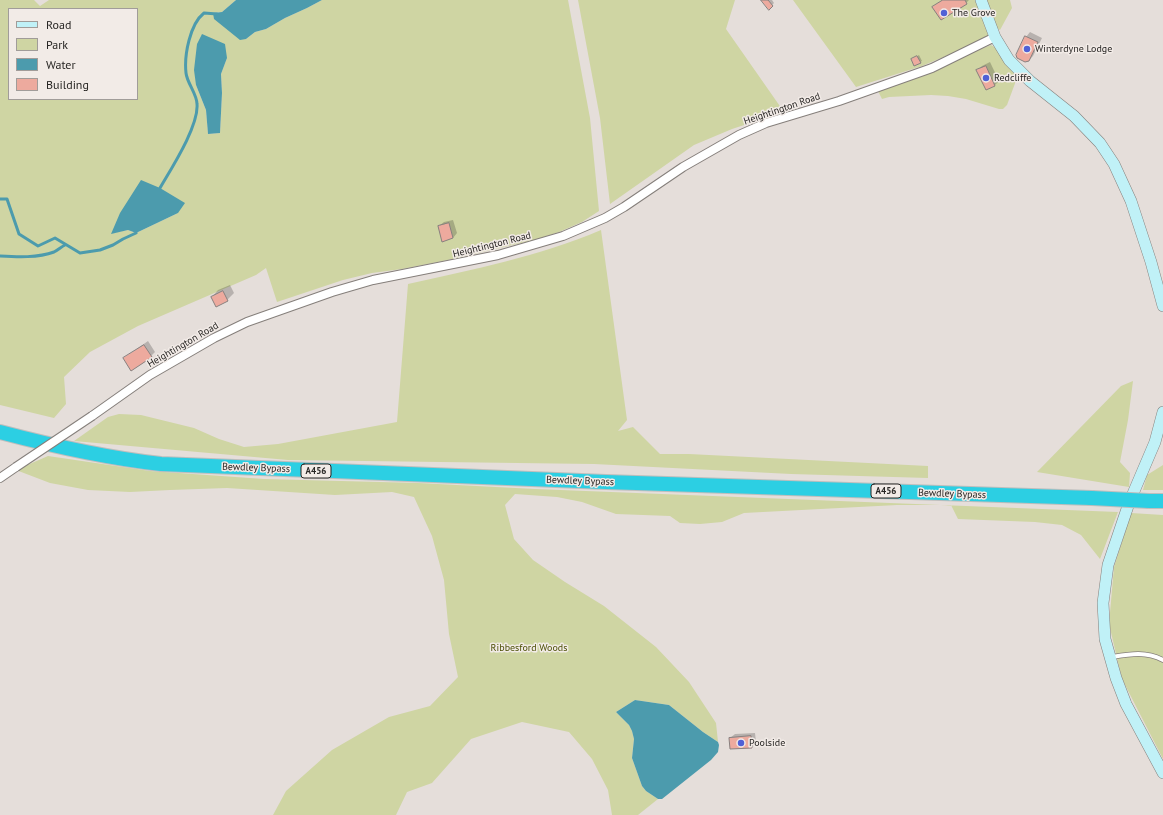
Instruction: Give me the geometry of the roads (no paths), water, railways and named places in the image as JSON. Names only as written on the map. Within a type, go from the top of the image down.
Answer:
[{"type":"highway","name":"Bewdley Bypass","points":[[0,432],[78,451],[123,460],[161,464],[680,485],[1156,501]]},
{"type":"main road","points":[[981,0],[996,37],[1009,60],[1030,81],[1074,116],[1100,144],[1114,164],[1130,201],[1151,262],[1163,306]]},
{"type":"main road","points":[[1163,412],[1154,442],[1129,503],[1108,565],[1103,603],[1105,639],[1109,657],[1126,704],[1163,773]]},
{"type":"street","name":"Heightington Road","points":[[0,478],[150,375],[214,338],[246,322],[332,292],[373,280],[498,255],[563,236],[605,218],[683,167],[739,135],[766,123],[839,101],[932,68],[996,37]]},
{"type":"lane","points":[[1109,657],[1133,654],[1154,655],[1163,660]]},
{"type":"water","points":[[236,0],[322,0],[266,29],[255,32],[246,39],[240,40],[214,19],[213,13],[222,12]]},
{"type":"water","points":[[202,34],[225,44],[227,58],[221,74],[222,93],[220,133],[208,134],[206,110],[196,85],[194,70],[197,44]]},
{"type":"water","points":[[141,180],[160,188],[185,203],[178,213],[136,233],[128,230],[111,234],[120,213]]},
{"type":"water","points":[[635,700],[669,705],[718,742],[719,745],[718,752],[711,760],[662,799],[658,799],[646,791],[642,786],[632,758],[634,739],[632,731],[629,725],[616,712]]},
{"type":"waterway","points":[[160,188],[177,159],[194,124],[197,100],[186,73],[186,58],[189,40],[195,24],[204,13],[217,14]]},
{"type":"waterway","points":[[0,199],[7,199],[19,234],[38,246],[55,238],[80,253],[100,250],[136,233]]},
{"type":"waterway","points":[[0,256],[20,257],[48,254],[65,245]]},
{"type":"place","name":"The Grove","points":[[944,13]]},
{"type":"place","name":"Winterdyne Lodge","points":[[1027,49]]},
{"type":"place","name":"Redcliffe","points":[[986,78]]},
{"type":"place","name":"Poolside","points":[[741,743]]},
{"type":"park label","name":"Ribbesford Woods","points":[[529,648]]}]
